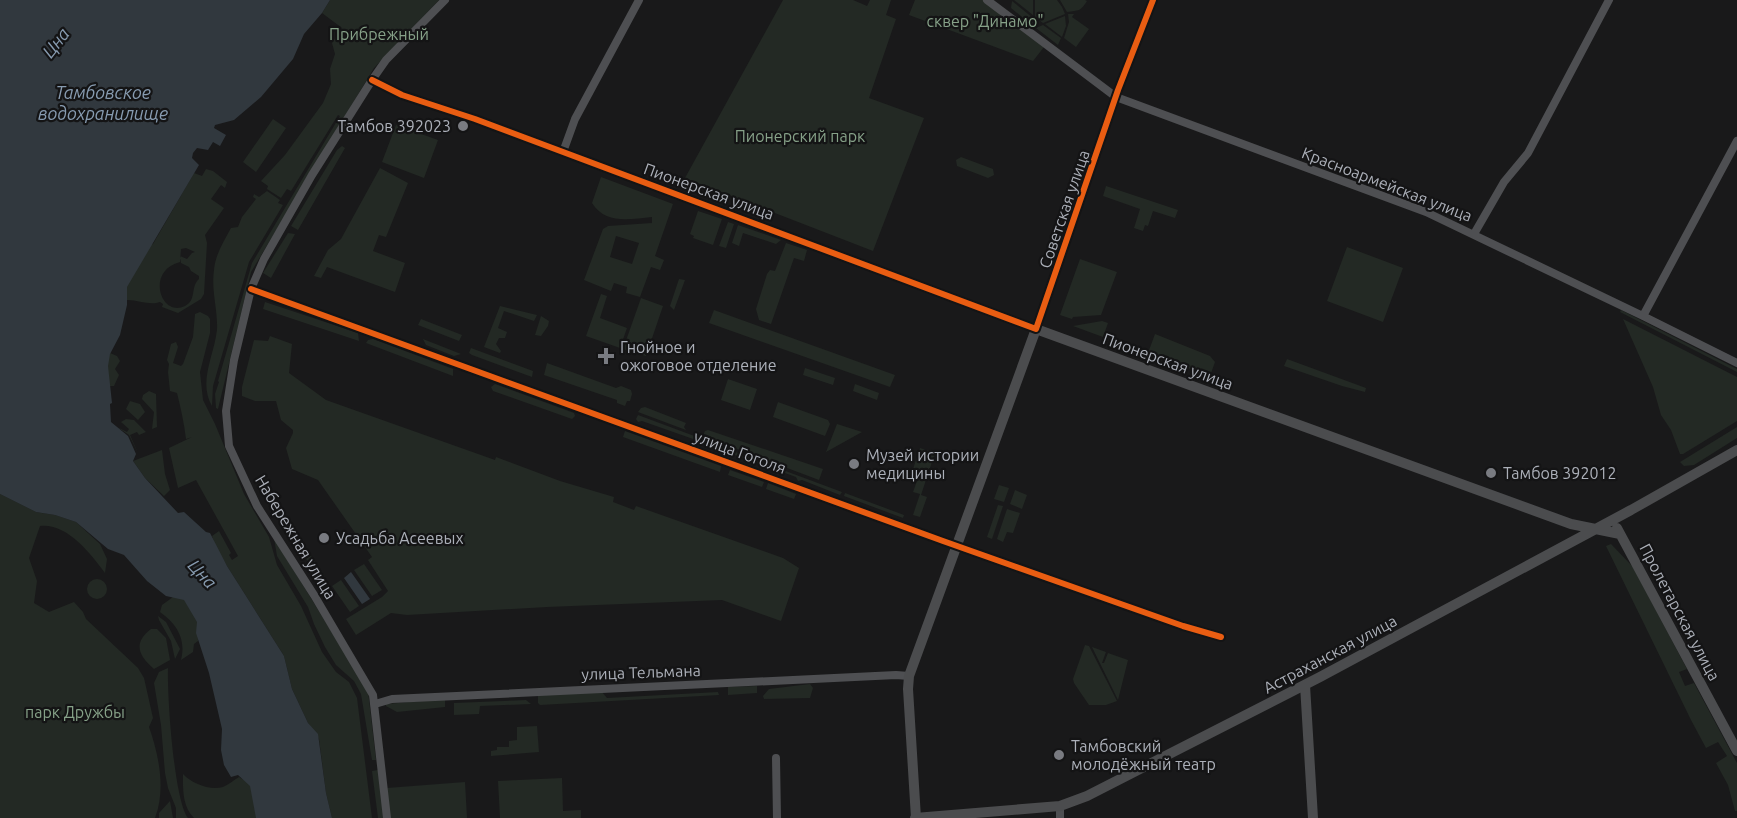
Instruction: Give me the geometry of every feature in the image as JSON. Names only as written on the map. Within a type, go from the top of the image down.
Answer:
[{"type":"main road","name":"Пионерская улица","points":[[1036,329],[1571,524],[1620,534]]},
{"type":"main road","name":"Советская улица","points":[[915,818],[909,676],[1036,329]]},
{"type":"main road","name":"Астраханская улица","points":[[915,818],[1060,806],[1093,793],[1305,685],[1737,450]]},
{"type":"main road","name":"Пролетарская улица","points":[[1612,520],[1737,751]]},
{"type":"main road","points":[[1305,685],[1313,818]]},
{"type":"street","name":"Набережная улица","points":[[387,818],[375,704],[369,685],[257,506],[230,446],[226,421],[227,401],[234,360],[256,273],[372,80],[386,60],[445,0]]},
{"type":"street","points":[[563,152],[575,119],[639,0]]},
{"type":"street","name":"Красноармейская улица","points":[[987,0],[1116,97],[1426,212],[1737,363]]},
{"type":"street","name":"Советская улица","points":[[1036,329],[1116,97],[1153,0]]},
{"type":"street","points":[[1474,234],[1504,182],[1528,153],[1609,0]]},
{"type":"street","name":"Пионерская улица","points":[[372,80],[402,95],[459,113],[1036,329]]},
{"type":"street","points":[[1643,316],[1737,141]]},
{"type":"street","name":"улица Гоголя","points":[[251,289],[958,546],[1183,626],[1221,637]]},
{"type":"street","name":"улица Тельмана","points":[[375,704],[392,699],[618,687],[909,676]]},
{"type":"street","points":[[776,758],[777,818]]},
{"type":"street","points":[[1060,806],[1060,818]]},
{"type":"green space","name":"Прибрежный","points":[[330,0],[439,0],[374,68],[251,272],[218,409],[215,394],[218,381],[252,263],[340,116],[338,115],[291,191],[287,189],[281,198],[267,189],[268,186],[261,181],[285,155],[323,103],[331,84],[330,69],[335,54],[332,43],[342,28],[322,13]]},
{"type":"green space","name":"Пионерский парк","points":[[783,0],[853,0],[867,6],[870,0],[891,0],[886,15],[896,19],[869,98],[924,118],[873,251],[685,178]]},
{"type":"green space","name":"сквер \"Динамо\"","points":[[915,0],[992,0],[1044,47],[1033,61],[909,15]]},
{"type":"green space","points":[[1014,0],[1033,0],[1033,15]]},
{"type":"green space","points":[[1035,0],[1057,0],[1065,14],[1043,23],[1035,17]]},
{"type":"green space","points":[[1060,0],[1087,1],[1079,10],[1067,12]]},
{"type":"green space","points":[[1012,1],[1033,18],[1033,26],[1011,8]]},
{"type":"green space","points":[[1068,14],[1074,14],[1072,17],[1089,29],[1076,47],[1064,38],[1069,22]]},
{"type":"green space","points":[[1065,16],[1066,26],[1062,37],[1045,24]]},
{"type":"green space","points":[[1043,25],[1061,38],[1058,45],[1036,28]]},
{"type":"green space","points":[[273,119],[286,128],[256,172],[243,162]]},
{"type":"green space","points":[[396,125],[438,140],[424,178],[382,162]]},
{"type":"green space","points":[[342,146],[345,148],[298,230],[291,226],[337,150]]},
{"type":"green space","points":[[961,157],[993,169],[994,175],[988,178],[957,166],[956,160]]},
{"type":"green space","points":[[380,168],[408,183],[386,237],[379,235],[373,251],[405,263],[395,292],[327,267],[321,278],[314,276],[328,250],[341,239]]},
{"type":"green space","points":[[206,169],[213,171],[227,182],[225,188],[221,185],[211,199],[224,208],[205,235],[207,243],[204,294],[201,299],[178,313],[162,307],[163,304],[160,302],[125,300],[126,284],[150,245],[153,244],[194,173],[202,176]],"holes":[[[186,248],[195,252],[187,259],[180,256],[181,249]],[[180,258],[181,263],[189,267],[199,276],[199,279],[189,303],[176,308],[164,300],[160,292],[160,283],[169,267],[180,262]]]},
{"type":"green space","points":[[601,177],[673,204],[655,256],[664,260],[660,270],[651,267],[640,297],[626,293],[627,287],[614,283],[611,291],[584,280],[603,229],[608,226],[652,223],[652,217],[611,218],[604,215],[592,203]],"holes":[[[616,236],[639,243],[632,264],[610,257]]]},
{"type":"green space","points":[[1106,186],[1178,210],[1175,218],[1153,211],[1148,226],[1145,225],[1143,231],[1134,228],[1140,209],[1103,196]]},
{"type":"green space","points":[[267,191],[283,205],[249,262],[213,386],[212,406],[206,388],[217,330],[213,285],[216,259],[231,228],[238,227],[242,217],[256,199],[253,197],[254,194],[259,197]]},
{"type":"green space","points":[[698,211],[722,219],[713,245],[693,238],[694,236],[690,234]]},
{"type":"green space","points":[[728,222],[734,224],[726,248],[719,246]]},
{"type":"green space","points":[[738,225],[781,240],[776,244],[743,233],[739,246],[732,243]]},
{"type":"green space","points":[[288,233],[295,234],[271,278],[263,273]]},
{"type":"green space","points":[[786,243],[807,250],[804,261],[794,258],[771,324],[759,320],[756,309],[767,274],[770,270],[775,271]]},
{"type":"green space","points":[[1347,247],[1403,268],[1383,322],[1327,301]]},
{"type":"green space","points":[[1080,259],[1117,272],[1101,315],[1073,317],[1072,319],[1060,315]]},
{"type":"green space","points":[[679,279],[685,280],[674,310],[670,306]]},
{"type":"green space","points":[[601,294],[607,296],[600,318],[627,328],[620,348],[586,336]]},
{"type":"green space","points":[[641,298],[663,306],[646,356],[623,349]]},
{"type":"green space","points":[[265,302],[358,333],[359,341],[263,309]]},
{"type":"green space","points":[[500,306],[537,315],[534,321],[504,311],[498,328],[507,332],[505,338],[499,338],[496,344],[500,353],[484,347]]},
{"type":"green space","points":[[714,310],[895,375],[890,387],[709,323]]},
{"type":"green space","points":[[1621,310],[1737,369],[1737,372],[1620,312]]},
{"type":"green space","points":[[200,312],[210,319],[210,333],[200,372],[203,400],[244,494],[269,537],[277,565],[301,606],[322,652],[336,672],[349,682],[357,698],[372,818],[332,818],[326,793],[319,739],[308,723],[292,689],[284,656],[217,550],[212,536],[219,531],[231,553],[229,555],[232,560],[238,556],[196,480],[178,488],[169,448],[192,437],[186,439],[177,393],[170,391],[167,360],[171,344],[176,342],[178,347],[173,363],[181,366],[183,364],[193,337],[195,314]]},
{"type":"green space","points":[[541,316],[549,321],[541,336],[535,335]]},
{"type":"green space","points":[[421,319],[462,335],[459,341],[418,325]]},
{"type":"green space","points":[[1623,319],[1737,377],[1737,421],[1680,454],[1671,430],[1661,415],[1653,387]]},
{"type":"green space","points":[[1102,321],[1108,323],[1103,337],[1073,326]]},
{"type":"green space","points":[[1155,334],[1210,356],[1215,362],[1210,376],[1148,353]]},
{"type":"green space","points":[[270,336],[292,344],[289,373],[326,400],[495,460],[496,457],[560,481],[614,497],[613,502],[634,510],[636,506],[783,558],[799,568],[781,621],[722,600],[407,615],[391,613],[356,635],[346,619],[388,591],[368,560],[372,557],[318,480],[292,469],[286,448],[293,430],[281,420],[276,401],[255,401],[242,396],[242,387],[254,340],[268,341]]},
{"type":"green space","points":[[373,339],[453,369],[453,376],[366,343]]},
{"type":"green space","points":[[423,339],[461,354],[454,356],[426,345]]},
{"type":"green space","points":[[471,348],[533,371],[532,377],[472,355],[469,353]]},
{"type":"green space","points":[[110,353],[117,356],[120,361],[115,369],[119,375],[114,386],[110,386],[104,367]]},
{"type":"green space","points":[[1287,359],[1366,388],[1365,392],[1284,366]]},
{"type":"green space","points":[[547,363],[616,388],[621,386],[631,390],[630,401],[627,401],[625,406],[617,403],[617,400],[544,375]]},
{"type":"green space","points":[[805,368],[835,378],[833,385],[803,375]]},
{"type":"green space","points":[[728,379],[757,389],[750,410],[721,400]]},
{"type":"green space","points":[[495,384],[574,413],[575,416],[572,419],[493,391],[491,387]]},
{"type":"green space","points":[[855,384],[879,393],[877,400],[853,391]]},
{"type":"green space","points":[[149,391],[156,394],[157,427],[152,429],[154,412],[142,399],[143,395]]},
{"type":"green space","points":[[130,401],[140,404],[145,412],[138,420],[126,409]]},
{"type":"green space","points":[[778,402],[828,420],[830,424],[825,436],[773,417]]},
{"type":"green space","points":[[645,407],[686,423],[684,427],[686,430],[638,412]]},
{"type":"green space","points":[[638,415],[697,437],[696,440],[642,421],[638,422],[636,419]]},
{"type":"green space","points":[[126,419],[134,420],[146,432],[130,435],[138,453],[129,435],[117,427],[127,432],[129,429],[121,422]]},
{"type":"green space","points":[[837,424],[862,432],[826,452]]},
{"type":"green space","points":[[1737,427],[1737,438],[1694,465],[1684,466],[1680,462]]},
{"type":"green space","points":[[708,430],[823,469],[819,480],[703,436]]},
{"type":"green space","points":[[625,431],[721,466],[720,472],[623,437]]},
{"type":"green space","points":[[702,439],[751,458],[749,460],[703,445]]},
{"type":"green space","points":[[920,448],[935,453],[921,495],[927,497],[920,517],[913,515],[920,494],[913,492],[917,481],[910,478]]},
{"type":"green space","points":[[162,450],[170,490],[164,496],[145,478],[133,461]]},
{"type":"green space","points":[[753,459],[842,492],[840,495],[802,480],[798,481],[796,477],[752,461]]},
{"type":"green space","points":[[730,470],[764,482],[762,487],[728,475]]},
{"type":"green space","points":[[768,483],[796,494],[794,499],[766,489]]},
{"type":"green space","points":[[999,485],[1009,488],[1004,502],[994,499]]},
{"type":"green space","points":[[1015,490],[1027,495],[1022,509],[1010,504]]},
{"type":"green space","points":[[845,493],[904,515],[903,518],[844,496]]},
{"type":"green space","name":"парк Дружбы","points":[[0,494],[36,512],[76,522],[100,544],[107,559],[105,573],[85,549],[68,534],[50,526],[40,526],[29,558],[37,581],[34,603],[49,612],[74,602],[86,619],[138,668],[144,678],[153,718],[149,727],[156,749],[161,784],[155,818],[0,818]]},
{"type":"green space","points":[[998,505],[1003,506],[992,539],[987,537]]},
{"type":"green space","points":[[1007,509],[1020,513],[1013,533],[1007,532],[1003,542],[997,539]]},
{"type":"green space","points":[[284,526],[291,526],[324,575],[319,578]]},
{"type":"green space","points":[[274,538],[368,691],[376,760],[372,760],[361,694],[354,681],[336,665],[325,647],[308,607],[277,556]]},
{"type":"green space","points":[[1611,544],[1633,567],[1687,669],[1679,672],[1685,686],[1694,683],[1737,763],[1737,811],[1735,811],[1728,785],[1716,763],[1727,756],[1718,742],[1706,748],[1606,546]]},
{"type":"green space","points":[[364,564],[382,590],[372,596],[354,570]]},
{"type":"green space","points":[[93,579],[101,579],[107,585],[107,593],[101,599],[93,599],[87,593],[87,585]]},
{"type":"green space","points":[[341,580],[359,606],[350,612],[332,586]]},
{"type":"green space","points":[[173,597],[184,598],[197,620],[198,641],[194,644],[193,652],[181,660],[182,646],[179,633],[172,622],[160,612],[162,605]]},
{"type":"green space","points":[[158,616],[166,622],[180,649],[175,659],[171,641]]},
{"type":"green space","points":[[151,629],[157,629],[166,638],[170,660],[154,669],[144,659],[140,649],[142,639]]},
{"type":"green space","points":[[1085,645],[1089,646],[1117,701],[1106,705],[1089,705],[1074,683],[1073,679]]},
{"type":"green space","points":[[1092,647],[1106,652],[1102,663],[1108,653],[1128,660],[1118,700]]},
{"type":"green space","points":[[168,668],[175,770],[183,807],[188,818],[176,818],[176,808],[165,773],[161,725],[154,683],[159,672]]},
{"type":"green space","points":[[810,684],[813,688],[810,698],[764,699],[763,696],[769,689]]},
{"type":"green space","points":[[757,686],[757,693],[728,695],[728,687]]},
{"type":"green space","points":[[602,692],[607,698],[718,692],[719,695],[540,705],[538,703],[538,694]]},
{"type":"green space","points":[[445,699],[445,707],[397,712],[386,706],[386,704]]},
{"type":"green space","points":[[526,700],[531,704],[480,706],[479,714],[454,715],[454,703]]},
{"type":"green space","points":[[537,726],[539,752],[491,756],[491,751],[497,750],[497,747],[509,747],[509,741],[517,740],[517,727]]},
{"type":"green space","points":[[378,770],[384,818],[378,818],[372,771]]},
{"type":"green space","points":[[183,774],[196,783],[212,788],[223,787],[239,777],[253,786],[257,818],[194,818],[185,803]]},
{"type":"green space","points":[[562,778],[563,811],[581,810],[581,818],[500,818],[498,781]]},
{"type":"green space","points":[[465,782],[467,818],[390,818],[387,788]]},
{"type":"green space","points":[[170,801],[173,818],[159,818],[159,813]]},
{"type":"water","name":"Тамбовское водохранилище","points":[[0,0],[330,0],[304,34],[293,59],[261,97],[234,120],[215,125],[214,128],[226,135],[220,146],[213,142],[208,150],[197,148],[193,153],[192,158],[199,165],[127,287],[127,305],[120,335],[110,354],[108,366],[112,403],[110,404],[111,422],[128,436],[136,454],[133,461],[145,478],[178,513],[184,512],[210,533],[227,566],[284,656],[292,689],[308,723],[318,734],[326,793],[332,818],[256,818],[250,786],[238,775],[231,777],[224,765],[221,750],[222,729],[209,673],[196,633],[197,622],[184,600],[166,596],[147,581],[124,555],[108,549],[76,522],[36,512],[0,494]]},
{"type":"water","points":[[351,572],[370,599],[362,604],[344,578]]},
{"type":"cycle path","points":[[372,80],[402,95],[475,119],[1036,329],[1118,90],[1153,0]]},
{"type":"cycle path","points":[[251,289],[943,541],[1183,626],[1221,637]]},
{"type":"place","name":"Тамбов 392023","points":[[463,126]]},
{"type":"place","name":"Гнойное и ожоговое отделение","points":[[606,356]]},
{"type":"place","name":"Музей истории медицины","points":[[854,464]]},
{"type":"place","name":"Тамбов 392012","points":[[1491,473]]},
{"type":"place","name":"Усадьба Асеевых","points":[[324,538]]},
{"type":"place","name":"Тамбовский молодёжный театр","points":[[1059,755]]},
{"type":"water label","name":"Цна","points":[[56,43]]},
{"type":"water label","name":"Цна","points":[[202,574]]}]
